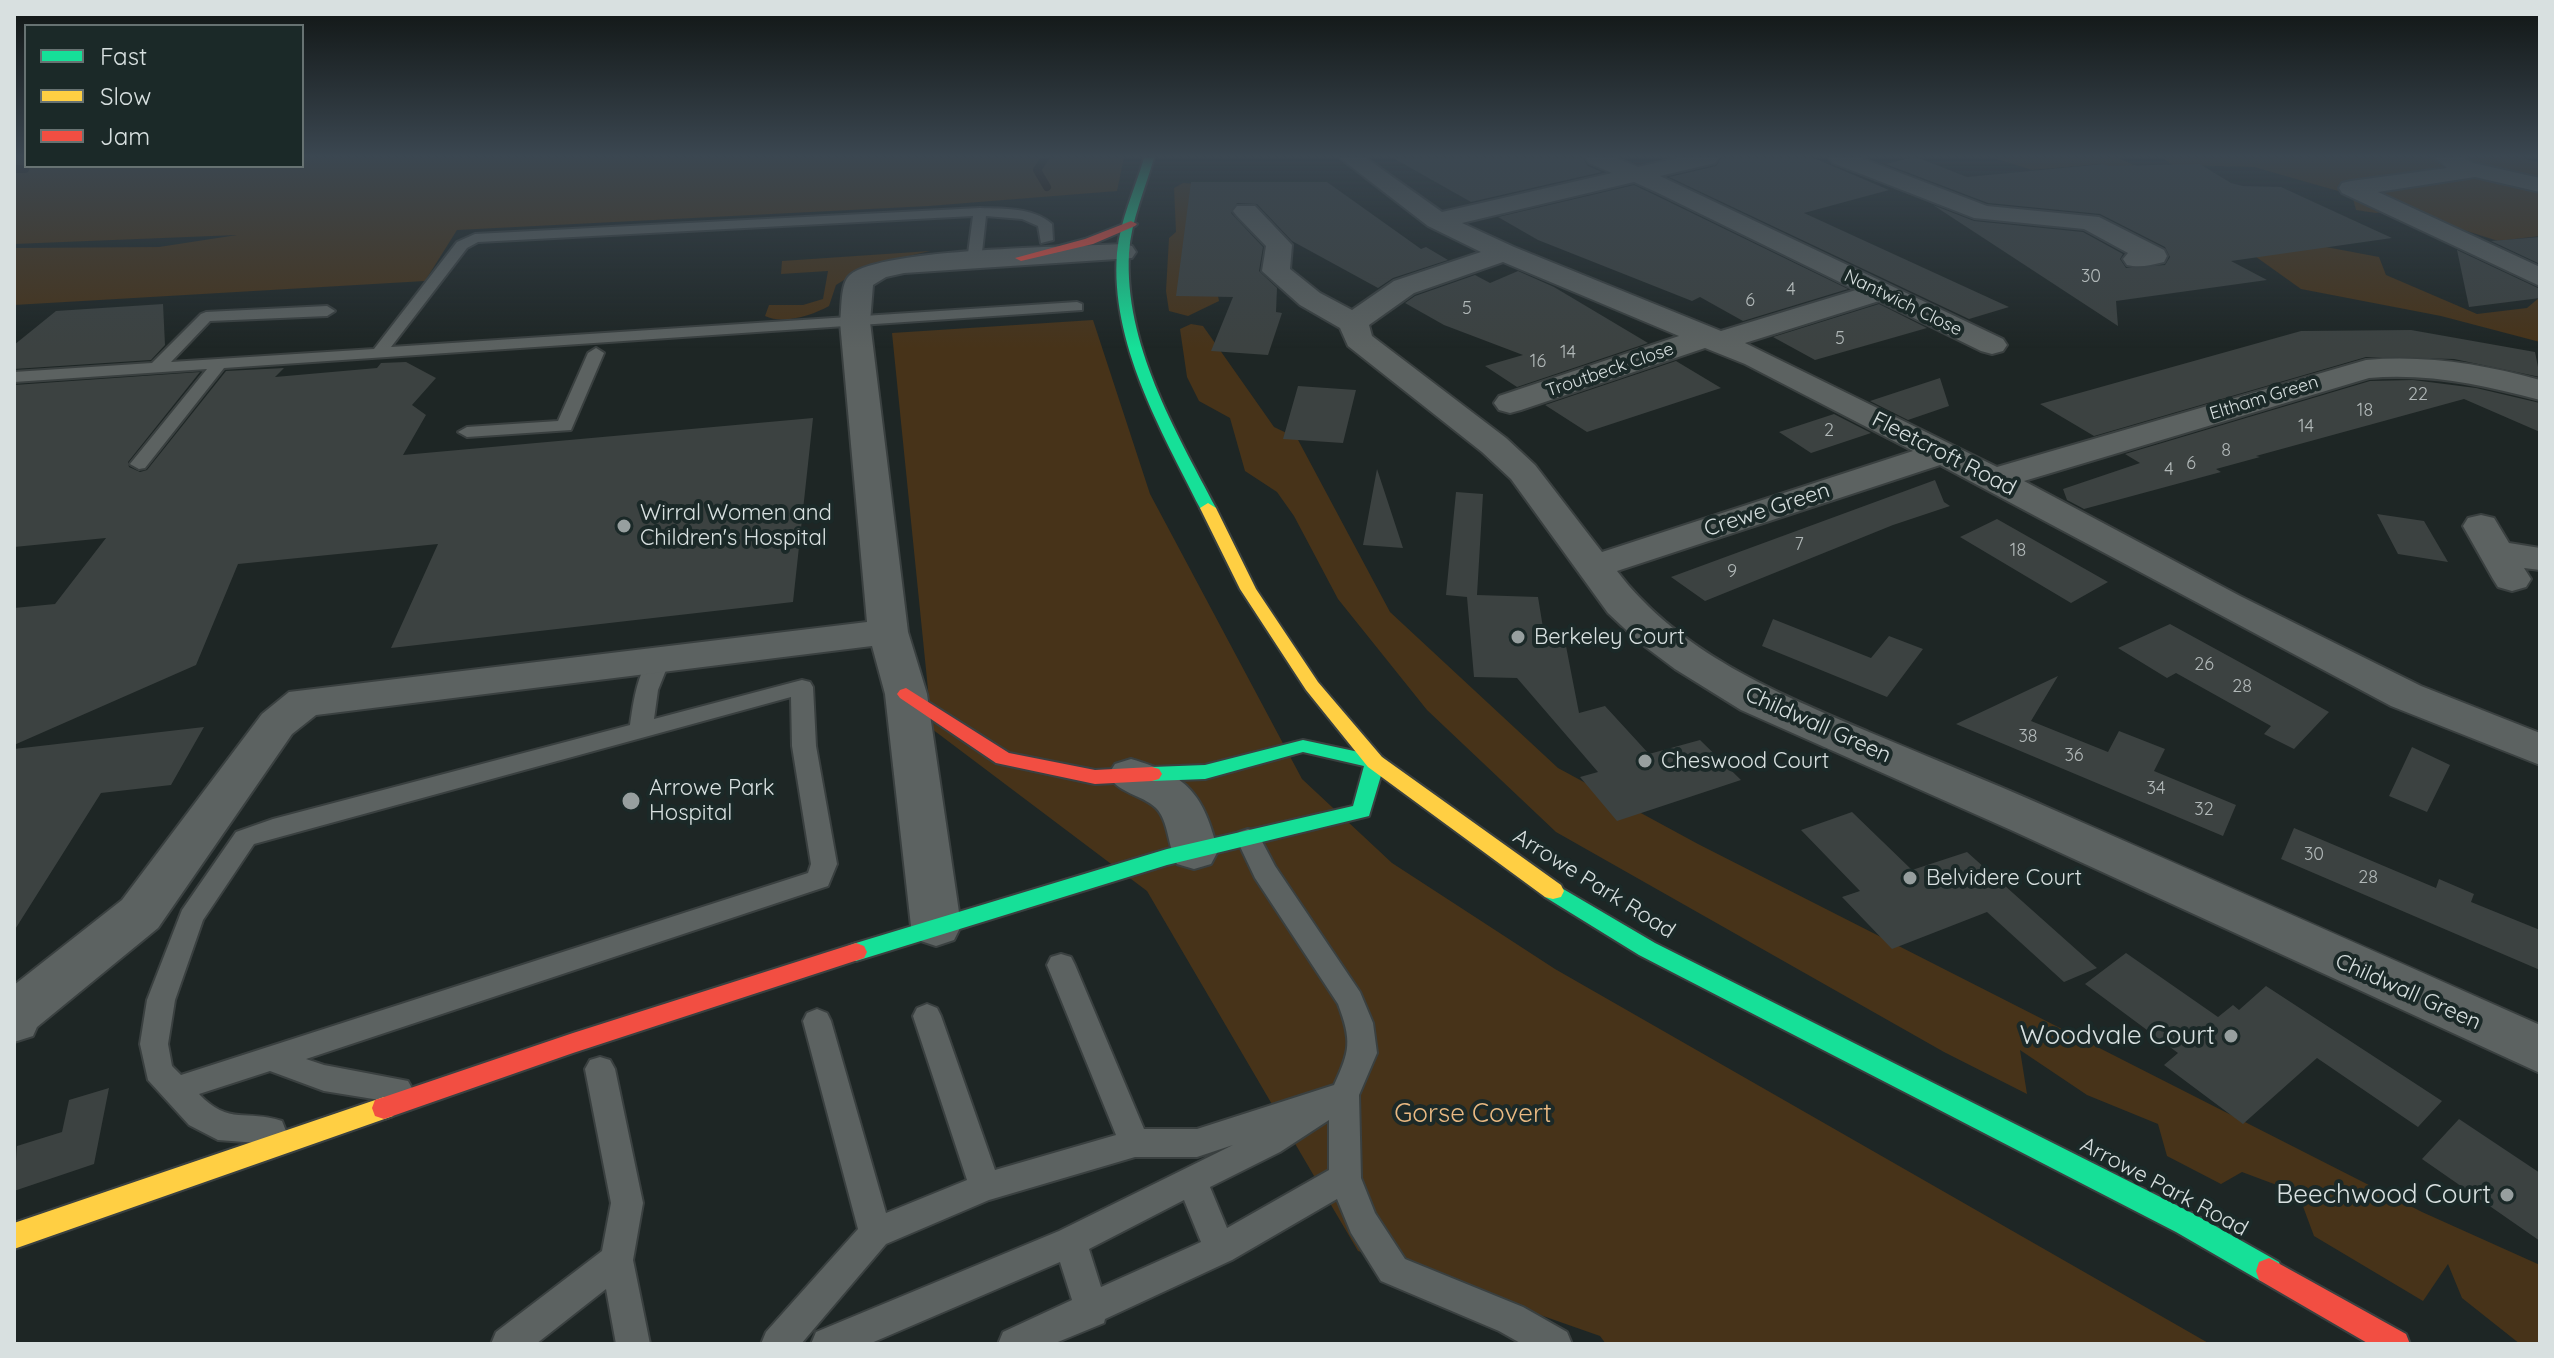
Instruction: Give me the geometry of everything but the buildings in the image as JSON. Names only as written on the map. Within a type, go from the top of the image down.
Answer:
[{"type":"main road","name":"Arrowe Park Road","points":[[1132,221],[1127,238],[1125,301],[1138,353],[1193,479],[1248,589],[1312,686],[1375,762],[1529,877],[1647,949],[2185,1223],[2396,1344]]},
{"type":"main road","points":[[14,1236],[573,1043],[936,926],[1194,851],[1362,811],[1375,762],[1303,746],[1205,772],[1095,777],[1003,758],[906,694]]},
{"type":"street","name":"Childwall Green","points":[[1256,221],[1279,245],[1276,271],[1310,299],[1353,323],[1359,340],[1494,445],[1523,472],[1622,605],[1690,660],[1756,700],[2028,818],[2540,1050]]},
{"type":"street","name":"Fleetcroft Road","points":[[1438,221],[1504,253],[1714,339],[1994,479],[2226,604],[2406,696],[2540,750]]},
{"type":"street","name":"Nantwich Close","points":[[1735,221],[1992,345]]},
{"type":"street","points":[[2083,221],[2090,222],[2154,261]]},
{"type":"street","points":[[2421,221],[2540,278]]},
{"type":"street","points":[[936,926],[906,694],[888,632],[855,322],[859,281],[877,271],[904,265],[1021,258],[1127,238]]},
{"type":"street","points":[[1353,323],[1404,287],[1504,253]]},
{"type":"street","name":"Troutbeck Close","points":[[1510,403],[1714,339],[1879,292]]},
{"type":"street","name":"Eltham Green","points":[[1994,479],[2366,369],[2394,366],[2460,370],[2540,390]]},
{"type":"street","name":"Crewe Green","points":[[1592,567],[1941,453]]},
{"type":"street","points":[[14,1020],[18,1012],[140,914],[277,724],[304,702],[888,632]]},
{"type":"street","points":[[1131,775],[1167,791],[1183,806],[1194,851]]},
{"type":"lane","points":[[378,354],[462,245],[475,238],[798,221]]},
{"type":"lane","points":[[974,261],[979,221]]},
{"type":"lane","points":[[1041,221],[1045,224],[1046,240]]},
{"type":"lane","points":[[14,377],[378,354],[523,339],[656,342],[722,327],[855,322],[1077,307]]},
{"type":"lane","points":[[157,367],[206,317],[327,311]]},
{"type":"lane","points":[[510,361],[523,339]]},
{"type":"lane","points":[[467,432],[565,426],[596,342]]},
{"type":"lane","points":[[139,464],[220,363]]},
{"type":"lane","points":[[641,730],[647,690],[659,660]]},
{"type":"lane","points":[[174,1090],[819,879],[824,864],[804,746],[802,687],[245,838],[191,917],[161,1000],[154,1044],[158,1071],[174,1090],[200,1116],[218,1127],[308,1134]]},
{"type":"lane","points":[[1248,838],[1264,871],[1355,1011],[1363,1053],[1344,1095],[1345,1178],[1362,1222],[1393,1270],[1511,1319],[1555,1344]]},
{"type":"lane","points":[[1061,965],[1135,1143]]},
{"type":"lane","points":[[927,1016],[985,1187]]},
{"type":"lane","points":[[817,1021],[875,1233]]},
{"type":"lane","points":[[271,1059],[324,1078],[427,1095]]},
{"type":"lane","points":[[600,1069],[627,1203],[617,1260],[633,1344]]},
{"type":"lane","points":[[778,1344],[875,1233],[985,1187],[1135,1143],[1197,1143],[1344,1095]]},
{"type":"lane","points":[[844,1340],[1070,1242],[1269,1142],[1344,1095]]},
{"type":"lane","points":[[1015,1344],[1092,1311],[1220,1249],[1345,1178]]},
{"type":"lane","points":[[1192,1181],[1220,1249]]},
{"type":"lane","points":[[1070,1242],[1092,1311]]},
{"type":"lane","points":[[508,1344],[617,1260]]},
{"type":"green space","points":[[14,221],[627,221],[457,230],[425,281],[14,305],[14,248],[159,247],[237,235],[14,244]]},
{"type":"green space","points":[[1176,221],[1204,221],[1219,301],[1188,316],[1169,311],[1166,291],[1169,238],[1176,232]]},
{"type":"green space","points":[[2437,221],[2540,221],[2540,236],[2498,241]]},
{"type":"green space","points":[[2310,244],[2379,257],[2386,275],[2477,314],[2527,308],[2540,297],[2540,342],[2441,316],[2301,289],[2245,249]]},
{"type":"green space","points":[[930,251],[866,266],[836,285],[829,306],[815,313],[780,320],[765,316],[769,305],[803,305],[823,299],[828,271],[781,274],[782,261]]},
{"type":"green space","name":"Gorse Covert","points":[[1093,320],[1150,494],[1302,779],[1392,863],[1555,969],[2210,1344],[1606,1344],[1600,1336],[1358,1251],[1147,891],[932,729],[892,333]]},
{"type":"green space","points":[[1191,324],[1203,326],[1274,427],[1297,438],[1390,612],[1558,768],[1698,844],[2422,1212],[2540,1265],[2540,1344],[2520,1344],[2462,1298],[2448,1264],[2423,1301],[2314,1236],[2298,1193],[2242,1172],[2221,1184],[2167,1156],[2158,1124],[2087,1095],[2020,1050],[2027,1094],[1944,1052],[1556,832],[1427,710],[1338,599],[1294,516],[1277,492],[1245,471],[1230,418],[1199,401],[1187,377],[1180,329]]},
{"type":"traffic: fast","points":[[1129,221],[1123,253],[1123,285],[1137,351],[1163,417],[1208,508]]},
{"type":"traffic: fast","points":[[856,952],[1167,857],[1362,811],[1375,762],[1303,746],[1205,772],[1152,774]]},
{"type":"traffic: fast","points":[[1553,891],[1647,949],[2185,1223],[2269,1271]]},
{"type":"traffic: slow","points":[[1208,508],[1248,589],[1312,686],[1375,762],[1553,891]]},
{"type":"traffic: slow","points":[[14,1236],[384,1108]]},
{"type":"traffic: jam","points":[[1021,258],[1089,242],[1131,224]]},
{"type":"traffic: jam","points":[[906,694],[1003,758],[1095,777],[1152,774]]},
{"type":"traffic: jam","points":[[384,1108],[573,1043],[856,952]]},
{"type":"traffic: jam","points":[[2269,1271],[2396,1344]]},
{"type":"place","name":"Wirral Women and Children's Hospital","points":[[624,526]]},
{"type":"place","name":"Berkeley Court","points":[[1518,637]]},
{"type":"place","name":"Cheswood Court","points":[[1645,761]]},
{"type":"place","name":"Arrowe Park Hospital","points":[[631,801]]},
{"type":"place","name":"Belvidere Court","points":[[1910,878]]},
{"type":"place","name":"Woodvale Court","points":[[2231,1036]]},
{"type":"place","name":"Beechwood Court","points":[[2507,1195]]}]
